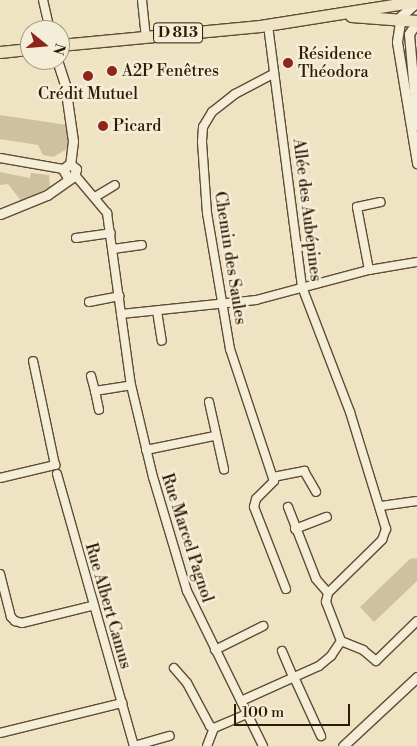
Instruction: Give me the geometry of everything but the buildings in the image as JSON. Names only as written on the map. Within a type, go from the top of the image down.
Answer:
[{"type":"main road","name":"D 813","points":[[70,47],[146,36],[268,25],[327,16],[408,18],[417,2]]},
{"type":"main road","points":[[0,52],[20,49]]},
{"type":"street","points":[[43,0],[48,20]]},
{"type":"street","points":[[142,0],[146,36]]},
{"type":"street","points":[[408,18],[417,126]]},
{"type":"street","points":[[408,18],[397,42],[417,163]]},
{"type":"street","name":"Allée des Aubépines","points":[[268,25],[302,287],[350,412],[381,506],[386,528],[382,540],[328,593]]},
{"type":"street","points":[[60,70],[73,141],[67,167]]},
{"type":"street","name":"Chemin des Saules","points":[[273,74],[223,102],[212,112],[203,127],[207,213],[230,350],[273,476]]},
{"type":"street","points":[[0,158],[76,168],[71,177],[48,195],[0,214]]},
{"type":"street","name":"Rue Marcel Pagnol","points":[[71,177],[95,196],[107,213],[131,385],[146,450],[187,591],[263,746]]},
{"type":"street","points":[[95,196],[115,185]]},
{"type":"street","points":[[369,270],[357,207],[380,202]]},
{"type":"street","points":[[76,238],[111,232]]},
{"type":"street","points":[[113,249],[142,244]]},
{"type":"street","points":[[121,314],[222,305],[369,270],[417,262]]},
{"type":"street","points":[[89,302],[119,296]]},
{"type":"street","points":[[157,311],[162,342]]},
{"type":"street","points":[[0,478],[55,465],[33,361]]},
{"type":"street","points":[[91,376],[99,410]]},
{"type":"street","points":[[95,391],[131,385]]},
{"type":"street","points":[[209,402],[214,436],[224,469]]},
{"type":"street","points":[[146,450],[214,436]]},
{"type":"street","points":[[286,589],[254,507],[256,498],[274,481],[273,476],[304,471],[316,492]]},
{"type":"street","name":"Rue Albert Camus","points":[[57,474],[92,606],[134,746],[170,736]]},
{"type":"street","points":[[381,506],[417,501]]},
{"type":"street","points":[[288,508],[316,579],[328,593],[326,602],[341,641],[363,650],[376,661],[417,621]]},
{"type":"street","points":[[295,529],[327,517]]},
{"type":"street","points":[[0,574],[11,617],[15,621],[22,623],[92,606]]},
{"type":"street","points":[[215,650],[263,626]]},
{"type":"street","points":[[241,701],[319,666],[332,656],[341,641]]},
{"type":"street","points":[[282,651],[322,736]]},
{"type":"street","points":[[174,668],[187,683],[210,726],[214,728]]},
{"type":"street","points":[[343,746],[417,677]]},
{"type":"street","points":[[0,733],[122,703]]},
{"type":"street","points":[[207,746],[214,728],[247,714]]},
{"type":"shaded area","points":[[0,115],[67,125],[67,149],[53,157],[43,155],[38,145],[0,139]]},
{"type":"shaded area","points":[[0,172],[30,178],[31,173],[49,175],[50,187],[22,202],[8,184],[0,185]]},
{"type":"shaded area","points":[[417,558],[417,581],[374,622],[360,607],[410,559]]},
{"type":"place","name":"Résidence Théodora","points":[[288,63]]},
{"type":"place","name":"A2P Fenêtres","points":[[112,71]]},
{"type":"place","name":"Crédit Mutuel","points":[[88,76]]},
{"type":"place","name":"Picard","points":[[103,126]]}]
